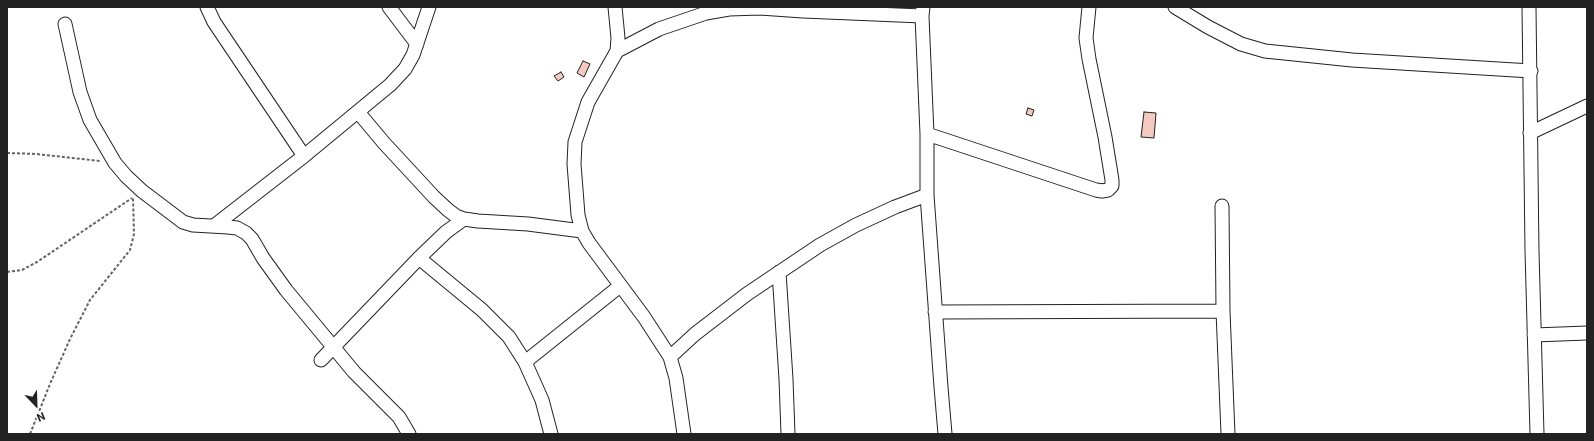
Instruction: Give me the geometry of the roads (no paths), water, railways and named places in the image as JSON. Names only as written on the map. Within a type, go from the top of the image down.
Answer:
[{"type":"lane","points":[[207,7],[214,22],[304,156]]},
{"type":"lane","points":[[389,7],[418,44]]},
{"type":"lane","points":[[214,226],[304,156],[390,85],[405,69],[418,44],[429,7]]},
{"type":"lane","points":[[615,7],[618,38],[617,51],[595,87],[588,102],[575,142],[574,164],[578,214],[582,231],[589,243],[655,333],[670,357],[676,378],[684,434]]},
{"type":"lane","points":[[617,51],[659,29],[706,13],[729,9],[760,7],[803,11],[922,11],[927,134],[927,195],[946,434]]},
{"type":"lane","points":[[927,134],[1096,190],[1108,190],[1112,186],[1112,180],[1086,38],[1089,7]]},
{"type":"lane","points":[[1176,7],[1208,27],[1241,44],[1265,51],[1352,60],[1531,71]]},
{"type":"lane","points":[[1529,7],[1531,71],[1530,133],[1537,434]]},
{"type":"lane","points":[[65,24],[73,65],[90,120],[115,163],[138,194],[183,222],[192,225],[237,228],[246,233],[252,239],[263,258],[286,290],[333,348],[354,372],[399,417],[409,434]]},
{"type":"lane","points":[[1530,133],[1587,106]]},
{"type":"lane","points":[[358,112],[384,143],[434,197],[448,210],[464,219],[528,224],[582,231]]},
{"type":"lane","points":[[670,357],[719,315],[820,245],[856,225],[895,207],[927,195]]},
{"type":"lane","points":[[1222,206],[1222,310],[1228,434]]},
{"type":"lane","points":[[322,360],[419,258],[446,232],[464,219]]},
{"type":"lane","points":[[419,258],[482,310],[509,337],[525,362],[542,400],[551,434]]},
{"type":"lane","points":[[779,272],[788,434]]},
{"type":"lane","points":[[525,362],[620,286]]},
{"type":"lane","points":[[936,312],[1158,312],[1222,310]]},
{"type":"lane","points":[[1534,335],[1587,332]]}]
